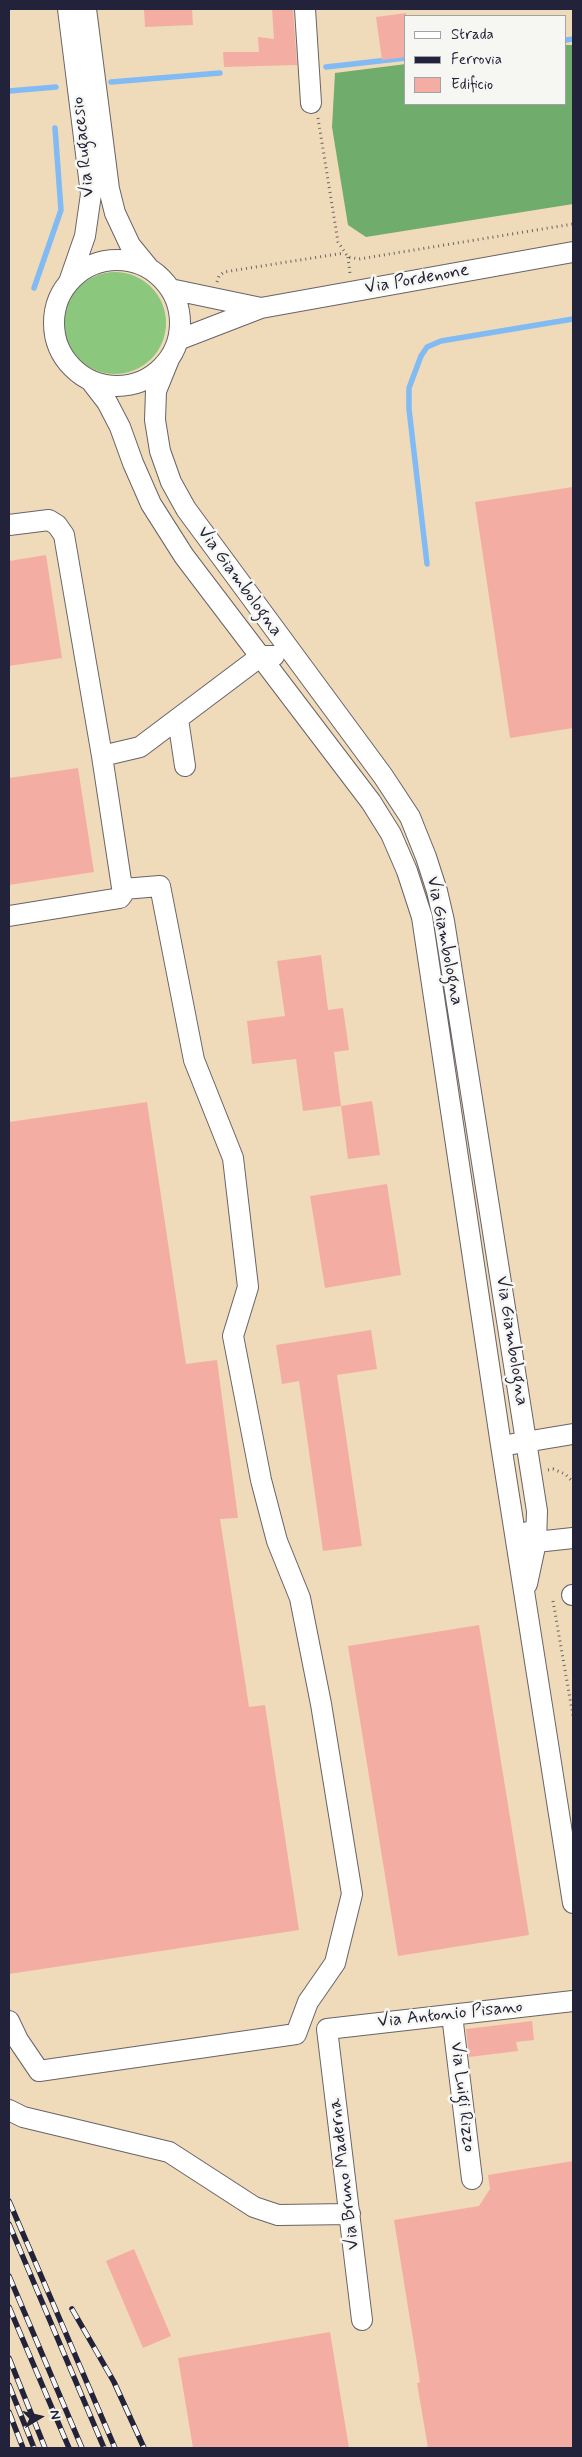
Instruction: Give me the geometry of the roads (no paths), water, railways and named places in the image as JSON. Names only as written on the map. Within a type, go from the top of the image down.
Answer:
[{"type":"street","name":"Via Rugacesio","points":[[68,9],[91,194],[85,236],[68,283]]},
{"type":"street","name":"Via Rugacesio","points":[[86,9],[109,190],[115,213],[130,245],[149,268]]},
{"type":"street","points":[[305,9],[314,107]]},
{"type":"street","name":"Via Pordenone","points":[[178,340],[261,308],[573,252]]},
{"type":"street","points":[[106,260],[128,260],[149,268],[161,277],[170,289],[176,300],[180,316],[178,340],[169,359],[151,376],[133,384],[114,386],[90,380],[77,372],[59,348],[55,334],[56,305],[68,283],[85,268],[106,260]]},
{"type":"street","name":"Via Pordenone","points":[[170,289],[261,308]]},
{"type":"street","name":"Via Giambologna","points":[[169,359],[156,391],[155,420],[160,451],[171,482],[186,509],[383,776],[410,817],[426,857],[444,921],[495,1288],[519,1443],[537,1511],[536,1542],[525,1597]]},
{"type":"street","name":"Via Giambologna","points":[[90,380],[107,402],[120,427],[151,504],[184,556],[371,802],[390,834],[407,871],[422,918],[573,1903]]},
{"type":"street","points":[[9,525],[49,520],[57,525],[64,535],[123,889],[123,894],[120,898],[9,916]]},
{"type":"street","points":[[102,756],[140,747],[261,656],[294,656]]},
{"type":"street","points":[[178,719],[185,766]]},
{"type":"street","points":[[9,2021],[39,2071],[296,2034],[308,2002],[335,1964],[352,1894],[321,1704],[300,1598],[277,1541],[263,1489],[233,1336],[248,1287],[233,1158],[194,1060],[160,886],[123,889]]},
{"type":"street","name":"Via Giambologna","points":[[452,1118],[468,1163],[495,1288]]},
{"type":"street","points":[[519,1443],[573,1434]]},
{"type":"street","points":[[536,1542],[573,1538]]},
{"type":"street","name":"Via Antonio Pisano","points":[[327,2029],[573,2001]]},
{"type":"street","name":"Via Luigi Rizzo","points":[[452,2015],[472,2179]]},
{"type":"street","name":"Via Bruno Maderna","points":[[327,2029],[362,2320]]},
{"type":"street","points":[[9,2110],[23,2118],[169,2152],[254,2208],[270,2213],[288,2216],[350,2214]]},
{"type":"waterway","points":[[567,40],[573,39]]},
{"type":"waterway","points":[[326,67],[404,58]]},
{"type":"waterway","points":[[111,82],[220,73]]},
{"type":"waterway","points":[[9,91],[56,87]]},
{"type":"waterway","points":[[34,288],[61,210],[55,128]]},
{"type":"waterway","points":[[427,564],[409,409],[409,388],[421,356],[427,347],[441,341],[573,319]]},
{"type":"railway","points":[[9,2201],[115,2448]]},
{"type":"railway","points":[[9,2224],[104,2448]]},
{"type":"railway","points":[[9,2276],[82,2448]]},
{"type":"railway","points":[[9,2307],[69,2448]]},
{"type":"railway","points":[[72,2309],[114,2382],[144,2448]]},
{"type":"railway","points":[[9,2358],[45,2448]]},
{"type":"railway","points":[[9,2385],[34,2448]]},
{"type":"railway","points":[[9,2412],[23,2448]]}]
